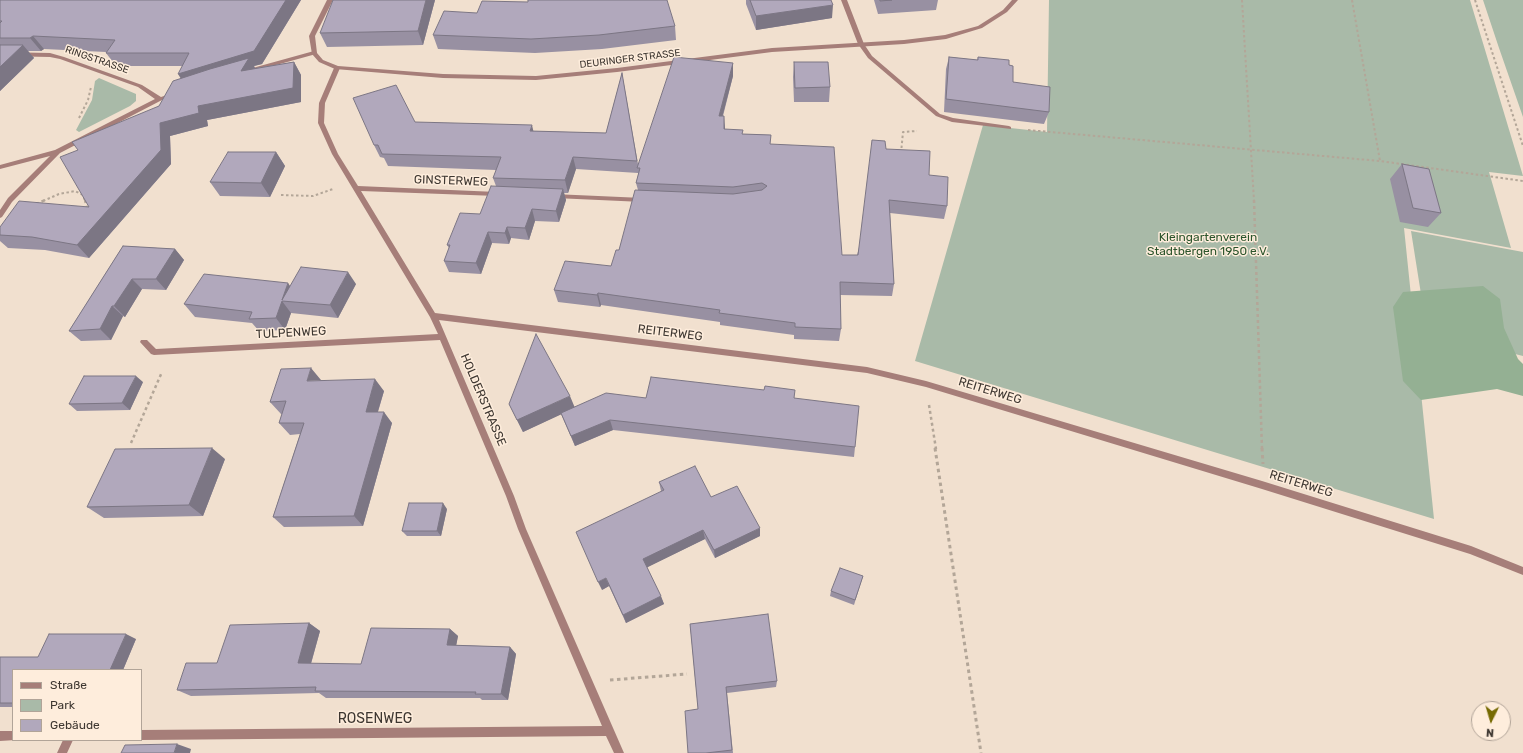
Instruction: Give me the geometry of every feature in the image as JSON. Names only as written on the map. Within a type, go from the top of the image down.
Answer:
[{"type":"street","points":[[246,72],[314,53],[312,36],[330,0]]},
{"type":"street","points":[[844,0],[861,44],[870,57],[938,115],[952,120],[1009,128]]},
{"type":"street","name":"DEURINGER STRASSE","points":[[314,53],[321,61],[337,68],[443,76],[536,78],[617,70],[772,50],[904,42],[946,37],[980,27],[1005,11],[1015,0]]},
{"type":"street","name":"RINGSTRASSE","points":[[0,54],[50,55],[140,86],[160,99]]},
{"type":"street","name":"HOLDERSTRASSE","points":[[337,68],[322,103],[321,123],[335,154],[433,316],[443,337],[510,496],[522,529],[589,681],[618,753]]},
{"type":"street","points":[[0,167],[57,152],[160,99],[181,92]]},
{"type":"street","points":[[0,211],[57,152]]},
{"type":"street","name":"GINSTERWEG","points":[[354,185],[505,194]]},
{"type":"street","points":[[544,196],[647,200]]},
{"type":"street","name":"REITERWEG","points":[[433,316],[867,370],[926,384],[1262,485],[1470,550],[1523,571]]},
{"type":"street","name":"TULPENWEG","points":[[144,342],[154,352],[443,337]]},
{"type":"street","name":"ROSENWEG","points":[[142,735],[610,731]]},
{"type":"street","points":[[0,736],[12,736]]},
{"type":"street","points":[[62,753],[68,741]]},
{"type":"path","points":[[1242,0],[1251,149],[1264,467],[1262,485]]},
{"type":"path","points":[[1352,0],[1380,161]]},
{"type":"path","points":[[1475,0],[1523,146]]},
{"type":"path","points":[[77,122],[88,100],[92,77],[100,71]]},
{"type":"path","points":[[1009,128],[1380,161],[1523,181]]},
{"type":"path","points":[[901,160],[903,132],[917,131]]},
{"type":"path","points":[[281,195],[313,196],[354,185]]},
{"type":"path","points":[[0,211],[25,209],[59,194],[75,191],[83,195],[87,208]]},
{"type":"path","points":[[131,444],[171,350]]},
{"type":"path","points":[[926,384],[981,753]]},
{"type":"path","points":[[589,681],[687,674]]},
{"type":"green space","name":"Kleingartenverein Stadtbergen 1950 e.V.","points":[[1049,0],[1470,0],[1523,176],[1489,172],[1511,248],[1404,228],[1434,519],[915,361],[983,125],[1047,132]]},
{"type":"green space","points":[[1483,0],[1523,0],[1523,117],[1499,48]]},
{"type":"green space","points":[[99,78],[136,94],[136,101],[130,106],[79,132],[76,130],[92,100],[95,81]]},
{"type":"green space","points":[[1411,231],[1523,252],[1523,356],[1427,332]]},
{"type":"green space","points":[[1483,286],[1500,299],[1504,328],[1518,359],[1523,364],[1523,396],[1497,389],[1421,400],[1403,381],[1393,307],[1403,292]]},
{"type":"building","points":[[0,0],[286,0],[254,51],[178,74],[189,53],[106,53],[115,40],[33,36],[30,38],[0,38],[0,23],[2,21],[0,21]]},
{"type":"building","points":[[333,0],[426,0],[418,31],[320,33]]},
{"type":"building","points":[[528,0],[667,0],[675,26],[599,35],[531,39],[433,35],[444,11],[477,13],[482,1],[528,2]]},
{"type":"building","points":[[750,0],[831,0],[833,5],[756,16]]},
{"type":"building","points":[[0,45],[23,45],[0,67]]},
{"type":"building","points":[[674,57],[733,63],[719,116],[724,116],[724,129],[743,130],[742,134],[771,135],[770,144],[834,147],[842,255],[858,255],[872,140],[885,141],[886,149],[930,151],[929,175],[948,177],[947,206],[889,200],[894,284],[840,282],[841,329],[795,327],[795,323],[719,313],[720,310],[598,293],[597,295],[554,290],[565,261],[611,266],[616,250],[619,250],[635,190],[733,194],[762,190],[767,186],[762,183],[733,187],[636,183],[640,168],[637,168]]},
{"type":"building","points":[[949,57],[978,60],[978,57],[1009,60],[1009,65],[1013,66],[1013,82],[1050,87],[1049,112],[946,99]]},
{"type":"building","points":[[249,58],[241,71],[294,62],[293,88],[198,106],[199,113],[160,123],[161,150],[77,245],[32,237],[0,235],[0,227],[19,201],[89,207],[60,157],[78,150],[72,142],[159,106],[173,81]]},
{"type":"building","points":[[794,62],[828,62],[830,87],[795,88]]},
{"type":"building","points":[[622,73],[637,161],[573,157],[565,180],[493,178],[501,157],[382,154],[378,145],[374,145],[353,98],[396,85],[415,122],[532,125],[530,131],[606,133]]},
{"type":"building","points":[[228,152],[276,152],[261,183],[210,182]]},
{"type":"building","points":[[1402,164],[1429,169],[1441,213],[1413,208]]},
{"type":"building","points":[[491,186],[563,189],[556,211],[532,209],[525,228],[507,227],[505,233],[488,232],[476,263],[444,261],[450,245],[447,245],[460,213],[480,214]]},
{"type":"building","points":[[123,246],[175,249],[156,279],[132,279],[114,306],[112,306],[100,329],[69,331]]},
{"type":"building","points":[[301,267],[348,272],[330,305],[282,301],[276,318],[249,319],[252,312],[184,304],[204,274],[288,283],[282,300]]},
{"type":"building","points":[[536,334],[570,396],[517,420],[509,404]]},
{"type":"building","points":[[311,368],[307,381],[375,379],[366,412],[384,412],[354,516],[273,517],[304,423],[279,423],[286,401],[270,402],[281,369]]},
{"type":"building","points":[[84,376],[136,376],[122,403],[69,404]]},
{"type":"building","points":[[651,377],[764,390],[765,386],[795,390],[794,398],[859,406],[855,447],[610,420],[571,436],[561,413],[606,393],[646,398]]},
{"type":"building","points":[[212,448],[189,505],[87,507],[115,449]]},
{"type":"building","points":[[695,466],[711,497],[737,486],[760,528],[714,550],[703,530],[643,559],[661,596],[623,615],[606,578],[598,582],[576,532],[664,490],[659,482]]},
{"type":"building","points":[[409,503],[443,503],[437,531],[402,531]]},
{"type":"building","points":[[840,568],[863,576],[855,600],[831,591]]},
{"type":"building","points":[[768,614],[777,681],[726,687],[732,750],[706,753],[688,753],[685,711],[698,709],[690,624]]},
{"type":"building","points":[[309,623],[298,663],[361,664],[371,628],[450,629],[447,645],[510,647],[501,694],[475,694],[476,692],[315,691],[316,687],[177,690],[186,663],[217,663],[230,625]]},
{"type":"building","points":[[49,634],[126,634],[110,669],[12,669],[12,703],[0,703],[0,657],[38,657]]},
{"type":"building","points":[[177,744],[174,753],[121,753],[125,745]]}]
